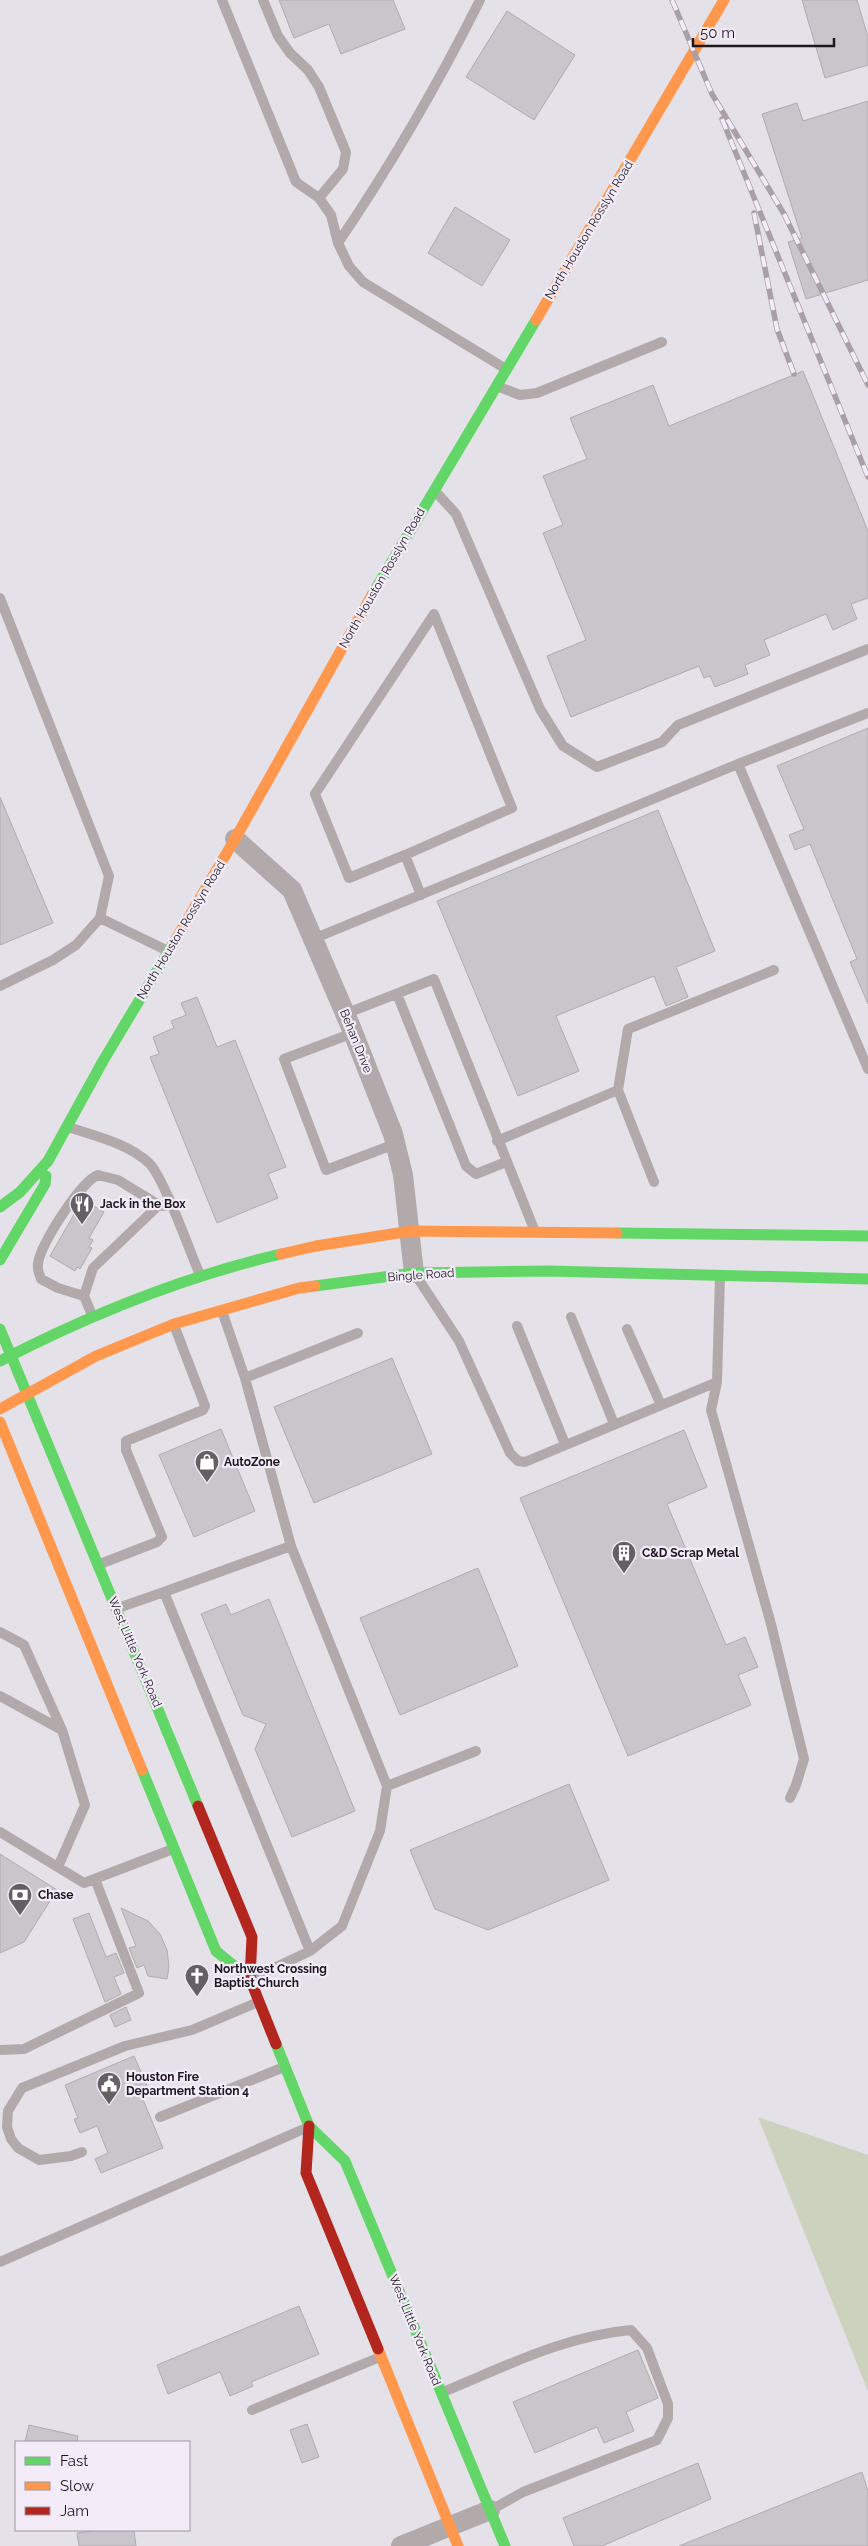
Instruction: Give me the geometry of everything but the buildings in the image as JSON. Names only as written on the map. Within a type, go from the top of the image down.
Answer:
[{"type":"main road","name":"North Houston Rosslyn Road","points":[[0,1207],[20,1192],[48,1161],[235,839],[379,581],[507,369],[724,0]]},
{"type":"main road","name":"North Houston Rosslyn Road","points":[[0,1260],[44,1184],[48,1161]]},
{"type":"main road","points":[[0,1361],[132,1300],[247,1262],[316,1246],[411,1232],[868,1236]]},
{"type":"main road","name":"Bingle Road","points":[[0,1409],[96,1356],[174,1324],[299,1288],[414,1273],[548,1270],[868,1279]]},
{"type":"main road","name":"West Little York Road","points":[[0,1329],[252,1937],[250,1979],[284,2067],[309,2126],[345,2161],[505,2546]]},
{"type":"main road","name":"West Little York Road","points":[[0,1422],[216,1951],[250,1979]]},
{"type":"main road","points":[[174,1849],[210,1832]]},
{"type":"main road","name":"West Little York Road","points":[[309,2126],[306,2173],[458,2546]]},
{"type":"street","name":"Behan Drive","points":[[235,839],[292,890],[349,1023],[395,1144],[403,1175],[411,1232],[414,1273]]},
{"type":"street","points":[[401,2546],[490,2510]]},
{"type":"lane","points":[[222,0],[296,182],[319,198],[331,216],[338,243],[349,266],[363,282],[507,369]]},
{"type":"lane","points":[[263,0],[278,36],[290,53],[308,70],[319,87],[346,152],[343,169],[319,198]]},
{"type":"lane","points":[[338,243],[380,182],[444,72],[480,0]]},
{"type":"lane","points":[[496,386],[520,394],[537,393],[662,342]]},
{"type":"lane","points":[[434,489],[456,514],[540,709],[563,746],[596,767],[662,742],[678,725],[868,649]]},
{"type":"lane","points":[[0,598],[109,876],[100,918],[76,945],[53,960],[0,986]]},
{"type":"lane","points":[[434,614],[512,808],[405,855],[349,878],[314,794],[434,614]]},
{"type":"lane","points":[[313,939],[738,764],[868,713]]},
{"type":"lane","points":[[738,764],[868,1069]]},
{"type":"lane","points":[[405,855],[421,895]]},
{"type":"lane","points":[[100,918],[168,952]]},
{"type":"lane","points":[[654,1182],[618,1090],[628,1029],[774,970]]},
{"type":"lane","points":[[395,1144],[326,1170],[284,1059],[397,994],[434,979],[497,1141],[536,1233]]},
{"type":"lane","points":[[397,994],[466,1166],[476,1174],[506,1162]]},
{"type":"lane","points":[[497,1141],[618,1090]]},
{"type":"lane","points":[[67,1126],[124,1146],[150,1164],[160,1181],[201,1277]]},
{"type":"lane","points":[[84,1296],[63,1290],[41,1279],[38,1263],[43,1246],[82,1186],[98,1175],[118,1180],[159,1205],[171,1206]]},
{"type":"lane","points":[[93,1318],[84,1296],[93,1268],[159,1205]]},
{"type":"lane","points":[[414,1273],[459,1341],[513,1458],[525,1462],[717,1382]]},
{"type":"lane","points":[[720,1275],[717,1382],[712,1410],[771,1624],[804,1759],[790,1798]]},
{"type":"lane","points":[[222,1310],[245,1378],[291,1546],[387,1786],[380,1831],[342,1926],[310,1951],[250,1979]]},
{"type":"lane","points":[[571,1317],[614,1424]]},
{"type":"lane","points":[[99,1564],[157,1542],[162,1537],[126,1450],[126,1441],[203,1410],[205,1406],[174,1324]]},
{"type":"lane","points":[[517,1326],[565,1444]]},
{"type":"lane","points":[[627,1330],[661,1405]]},
{"type":"lane","points":[[245,1378],[358,1333]]},
{"type":"lane","points":[[117,1608],[291,1546]]},
{"type":"lane","points":[[164,1592],[310,1951]]},
{"type":"lane","points":[[0,1632],[24,1645],[62,1730],[85,1805],[58,1867]]},
{"type":"lane","points":[[0,1696],[62,1730]]},
{"type":"lane","points":[[387,1786],[476,1751]]},
{"type":"lane","points":[[0,1832],[84,1883],[174,1849]]},
{"type":"lane","points":[[0,2050],[24,2049],[139,1993],[95,1879]]},
{"type":"lane","points":[[82,2152],[71,2156],[39,2160],[18,2148],[11,2139],[7,2127],[8,2111],[22,2088],[125,2046],[192,2030],[259,2002]]},
{"type":"lane","points":[[160,2117],[284,2067]]},
{"type":"lane","points":[[0,2262],[309,2126]]},
{"type":"lane","points":[[441,2392],[556,2346],[593,2335],[631,2330],[647,2348],[668,2404],[668,2418],[658,2440],[523,2492],[490,2510]]},
{"type":"lane","points":[[252,2410],[381,2356]]},
{"type":"green space","points":[[758,2117],[868,2155],[868,2391]]},
{"type":"railway","points":[[672,0],[712,94],[784,214],[868,385]]},
{"type":"railway","points":[[722,119],[868,477]]},
{"type":"railway","points":[[754,213],[777,329],[794,374]]},
{"type":"traffic: fast","points":[[372,595],[536,320]]},
{"type":"traffic: fast","points":[[0,1207],[20,1192],[48,1161],[103,1061],[173,944]]},
{"type":"traffic: fast","points":[[0,1260],[45,1184],[46,1176]]},
{"type":"traffic: fast","points":[[617,1233],[868,1236]]},
{"type":"traffic: fast","points":[[0,1361],[68,1328],[137,1299],[208,1274],[281,1254]]},
{"type":"traffic: fast","points":[[315,1286],[414,1273],[548,1271],[868,1279]]},
{"type":"traffic: fast","points":[[0,1329],[198,1806]]},
{"type":"traffic: fast","points":[[142,1770],[216,1951],[250,1979]]},
{"type":"traffic: fast","points":[[276,2044],[309,2126],[345,2161],[505,2546]]},
{"type":"traffic: slow","points":[[536,320],[724,0]]},
{"type":"traffic: slow","points":[[173,944],[235,839],[372,595]]},
{"type":"traffic: slow","points":[[281,1254],[316,1246],[411,1231],[617,1233]]},
{"type":"traffic: slow","points":[[0,1409],[96,1356],[174,1324],[299,1288],[315,1286]]},
{"type":"traffic: slow","points":[[0,1422],[142,1770]]},
{"type":"traffic: slow","points":[[378,2349],[458,2546]]},
{"type":"traffic: jam","points":[[198,1806],[252,1937],[250,1979],[276,2044]]},
{"type":"traffic: jam","points":[[309,2126],[306,2173],[378,2349]]},
{"type":"place","name":"Jack in the Box","points":[[82,1225]]},
{"type":"place","name":"AutoZone","points":[[207,1483]]},
{"type":"place","name":"C&D Scrap Metal","points":[[624,1574]]},
{"type":"place","name":"Chase","points":[[20,1916]]},
{"type":"place","name":"Northwest Crossing Baptist Church","points":[[197,1997]]},
{"type":"place","name":"Houston Fire Department Station 4","points":[[109,2105]]}]
